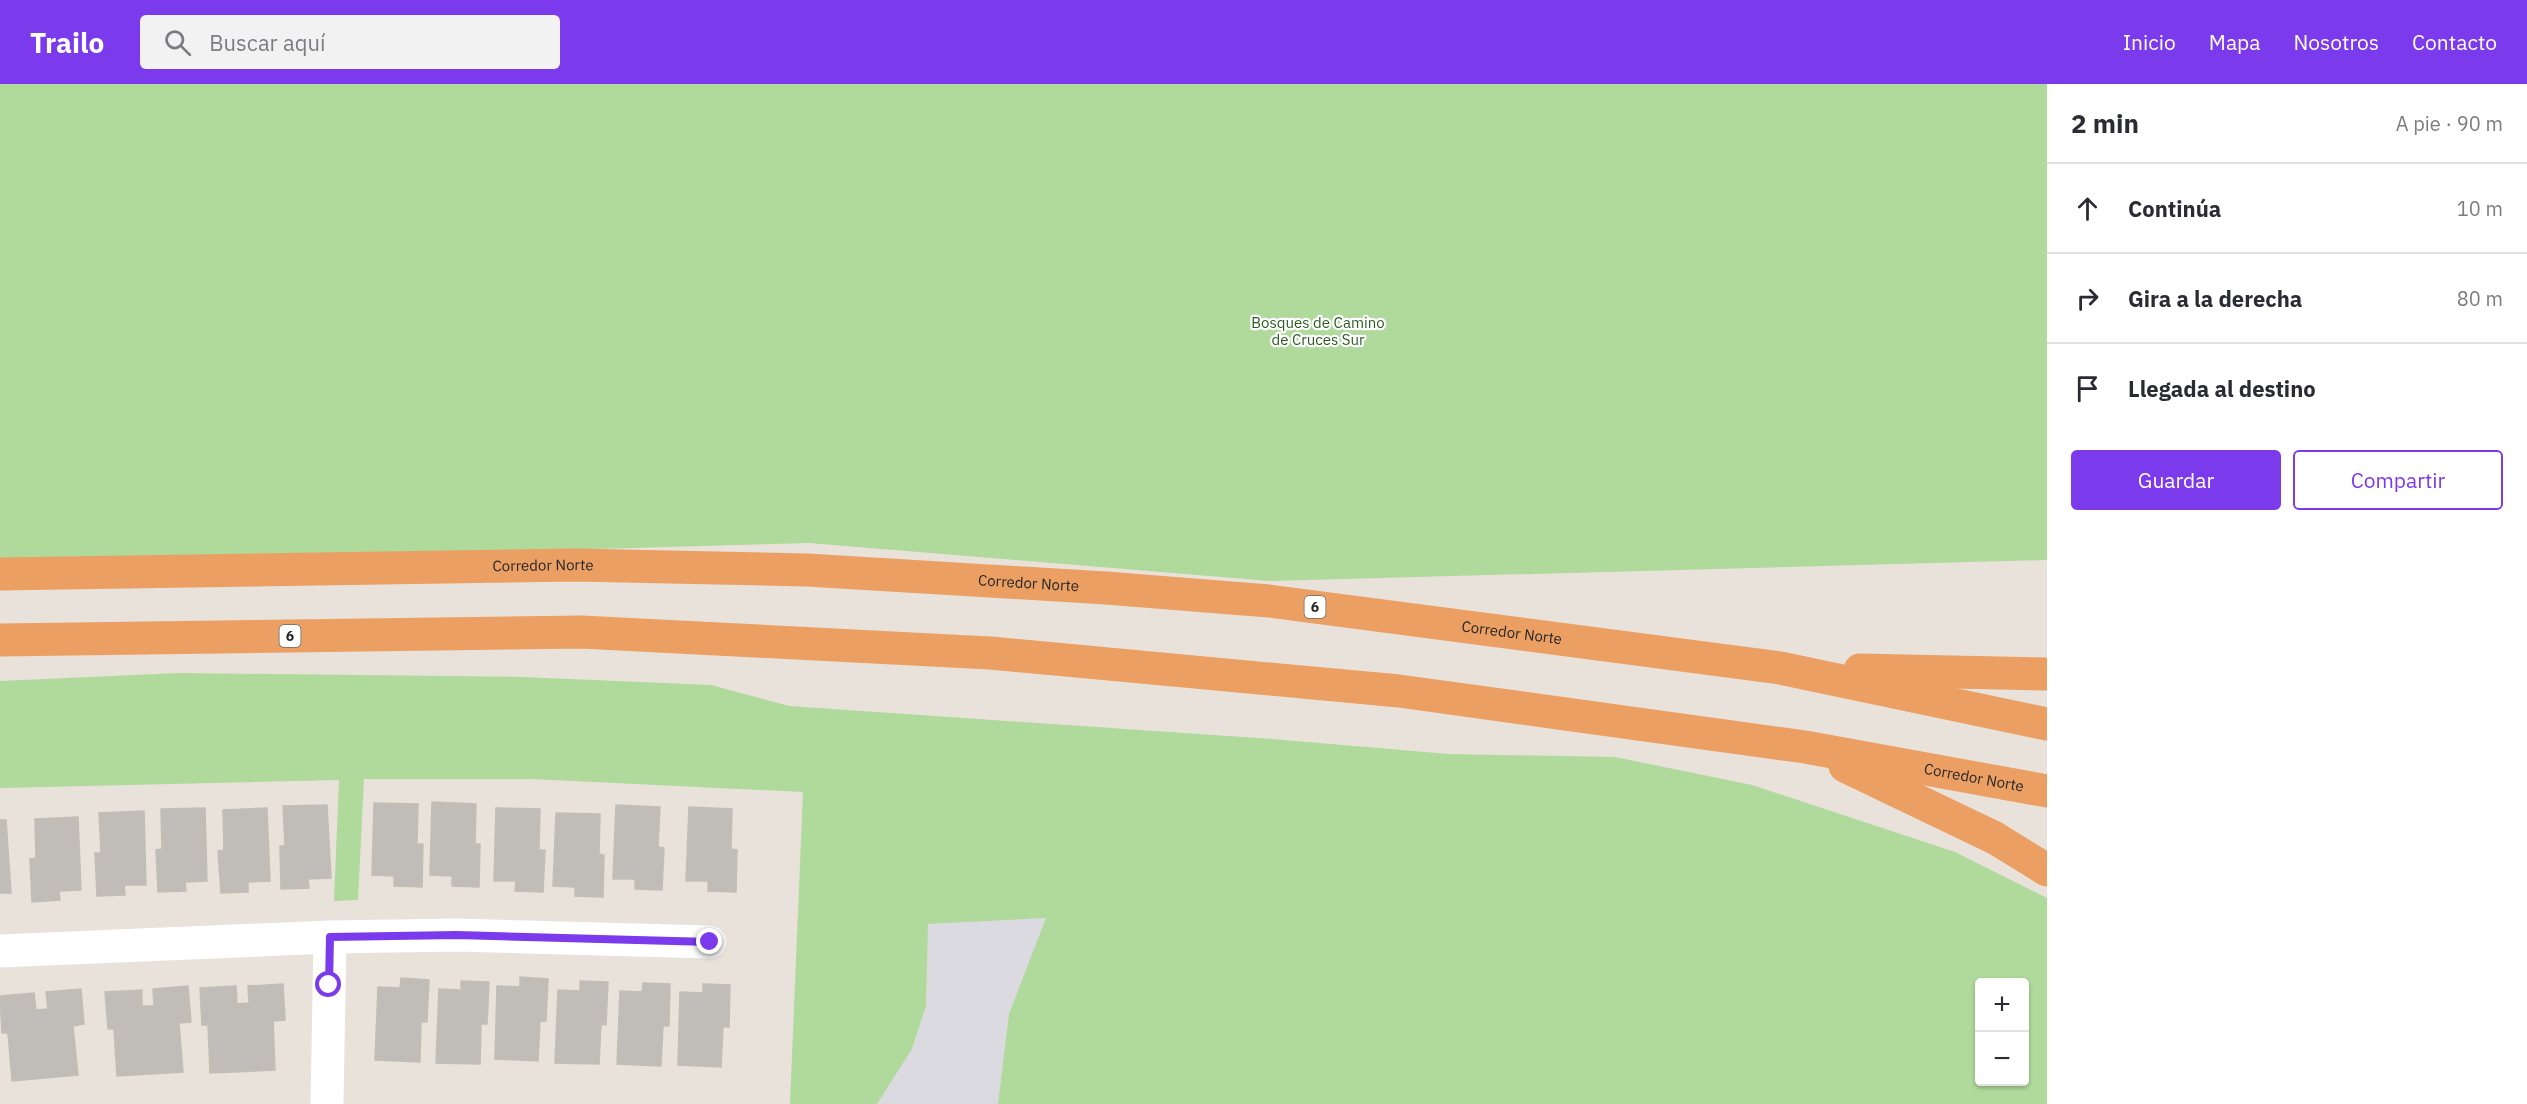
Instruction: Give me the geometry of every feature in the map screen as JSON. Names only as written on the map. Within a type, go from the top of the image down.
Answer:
[{"type":"highway","name":"Corredor Norte","points":[[0,574],[576,565],[819,571],[1106,588],[1269,601],[1780,668],[2047,724]]},
{"type":"highway","name":"Corredor Norte","points":[[0,640],[581,632],[990,653],[1399,691],[1805,747],[2047,791]]},
{"type":"highway","points":[[1780,668],[2047,674]]},
{"type":"highway","points":[[1805,747],[1995,838],[2047,870]]},
{"type":"street","points":[[0,951],[330,937],[457,935],[710,942]]},
{"type":"street","points":[[327,1104],[330,937]]},
{"type":"shaded area","points":[[1047,918],[1009,1014],[998,1104],[877,1104],[912,1049],[926,1006],[928,924]]},
{"type":"green space","name":"Bosques de Camino de Cruces Sur","points":[[0,84],[2047,84],[2047,560],[1270,581],[809,543],[0,566]]},
{"type":"green space","points":[[179,673],[523,677],[711,685],[789,706],[1272,739],[1449,754],[1615,757],[1752,785],[1955,852],[2047,898],[2047,1104],[998,1104],[1009,1014],[1046,918],[928,924],[926,1006],[912,1049],[877,1104],[790,1104],[803,792],[532,779],[364,779],[358,900],[334,901],[339,780],[0,788],[0,681]]},
{"type":"building","points":[[432,802],[476,804],[475,844],[480,844],[479,887],[452,886],[452,876],[430,875]]},
{"type":"building","points":[[374,803],[418,804],[417,844],[423,844],[422,887],[394,886],[394,876],[372,875]]},
{"type":"building","points":[[327,805],[331,878],[308,879],[309,888],[281,889],[280,846],[285,846],[283,806]]},
{"type":"building","points":[[616,805],[660,807],[658,847],[664,848],[662,890],[635,889],[635,879],[613,879]]},
{"type":"building","points":[[689,807],[732,809],[731,849],[737,850],[736,892],[708,891],[708,881],[686,881]]},
{"type":"building","points":[[205,808],[207,881],[185,882],[186,891],[158,892],[156,850],[162,849],[161,809]]},
{"type":"building","points":[[267,808],[270,881],[248,882],[248,892],[221,893],[218,851],[224,850],[223,810]]},
{"type":"building","points":[[496,808],[540,809],[539,850],[545,850],[543,892],[515,891],[516,881],[494,881]]},
{"type":"building","points":[[144,811],[146,885],[124,885],[125,895],[97,896],[95,853],[101,853],[99,813]]},
{"type":"building","points":[[556,813],[600,814],[599,854],[604,855],[603,897],[575,896],[575,887],[553,886]]},
{"type":"building","points":[[78,817],[81,890],[59,891],[60,900],[32,902],[30,859],[36,858],[35,819]]},
{"type":"building","points":[[0,820],[6,820],[11,893],[0,893]]},
{"type":"building","points":[[520,977],[548,979],[546,1021],[540,1021],[538,1061],[495,1059],[497,986],[520,987]]},
{"type":"building","points":[[401,978],[429,980],[427,1022],[421,1022],[420,1062],[375,1060],[378,987],[400,988]]},
{"type":"building","points":[[461,981],[489,982],[487,1024],[481,1024],[480,1064],[436,1063],[439,989],[461,990]]},
{"type":"building","points":[[580,981],[608,982],[606,1025],[601,1024],[599,1064],[555,1063],[558,990],[580,991]]},
{"type":"building","points":[[643,983],[670,984],[669,1026],[663,1026],[661,1066],[617,1064],[620,991],[642,992]]},
{"type":"building","points":[[283,984],[285,1020],[273,1021],[275,1070],[210,1073],[208,1025],[202,1025],[200,988],[236,986],[237,1004],[249,1003],[248,986]]},
{"type":"building","points":[[703,984],[730,985],[729,1027],[723,1027],[721,1067],[678,1065],[680,992],[703,993]]},
{"type":"building","points":[[188,986],[191,1022],[179,1023],[183,1072],[117,1076],[114,1029],[108,1029],[105,992],[142,990],[142,1006],[154,1006],[153,989]]},
{"type":"building","points":[[81,989],[84,1024],[73,1026],[78,1075],[12,1081],[8,1033],[2,1033],[0,996],[34,993],[36,1010],[48,1009],[46,992]]},
{"type":"route","points":[[329,985],[330,937],[457,935],[710,942]]}]
